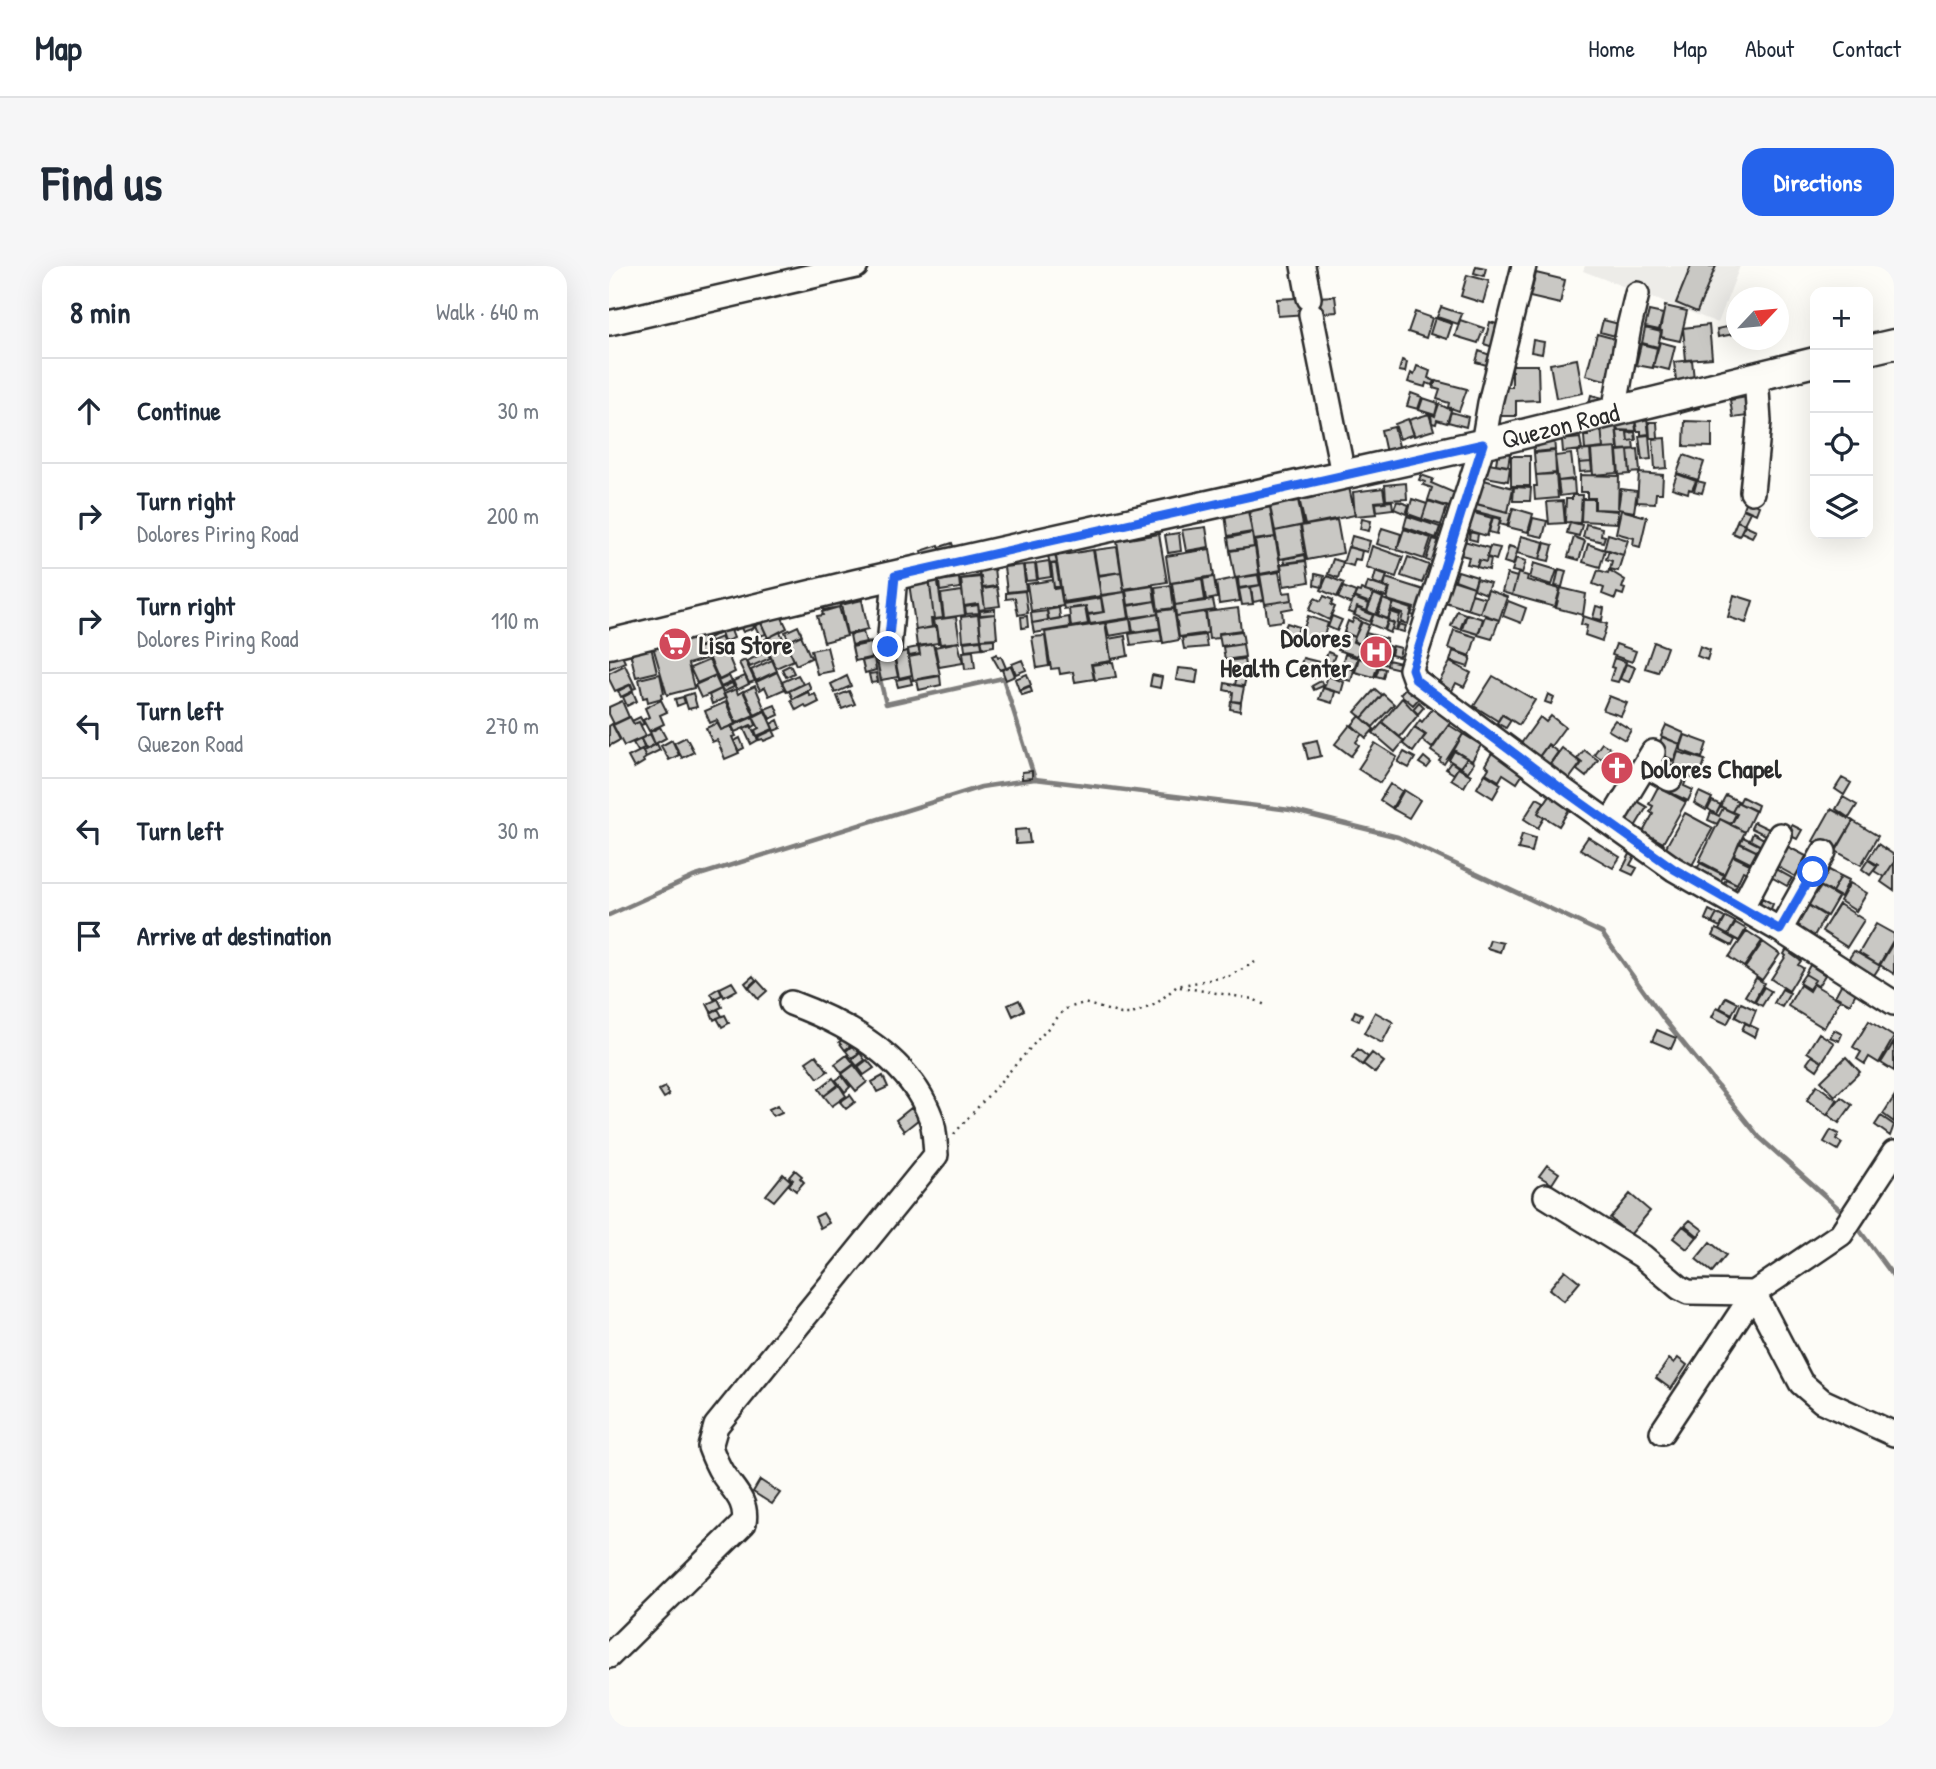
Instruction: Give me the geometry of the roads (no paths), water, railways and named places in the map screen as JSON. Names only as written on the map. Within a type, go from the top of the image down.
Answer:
[{"type":"main road","points":[[1873,349],[1894,344]]},
{"type":"main road","name":"Quezon Road","points":[[609,645],[895,576],[1483,444],[1810,363]]},
{"type":"street","points":[[609,323],[765,276],[856,266]]},
{"type":"street","points":[[1303,266],[1343,474]]},
{"type":"street","points":[[1524,266],[1490,403],[1483,444],[1412,669],[1416,680],[1674,869],[1780,930],[1894,1003]]},
{"type":"street","points":[[1614,412],[1637,294]]},
{"type":"street","points":[[1752,492],[1759,422],[1756,375]]},
{"type":"street","points":[[888,647],[895,576]]},
{"type":"street","points":[[1610,823],[1649,759],[1670,779]]},
{"type":"street","points":[[1741,907],[1780,835]]},
{"type":"street","points":[[1780,930],[1824,852]]},
{"type":"street","points":[[609,1656],[744,1523],[746,1513],[740,1498],[721,1472],[710,1447],[716,1426],[936,1155],[932,1121],[917,1088],[891,1058],[825,1016],[790,1003]]},
{"type":"street","points":[[1662,1432],[1754,1293],[1841,1234],[1894,1153]]},
{"type":"street","points":[[1546,1196],[1642,1256],[1688,1292],[1754,1293]]},
{"type":"street","points":[[1754,1293],[1801,1382],[1822,1401],[1894,1434]]},
{"type":"waterway","points":[[868,643],[871,642],[886,704],[1003,678],[1035,779]]},
{"type":"waterway","points":[[609,915],[693,877],[981,787],[1035,779],[1290,810],[1398,837],[1602,933],[1663,1018],[1759,1137],[1846,1215]]},
{"type":"waterway","points":[[1855,1224],[1894,1277]]},
{"type":"place","name":"Lisa Store","points":[[675,644]]},
{"type":"place","name":"Dolores Health Center","points":[[1376,652]]},
{"type":"place","name":"Dolores Chapel","points":[[1617,768]]}]
